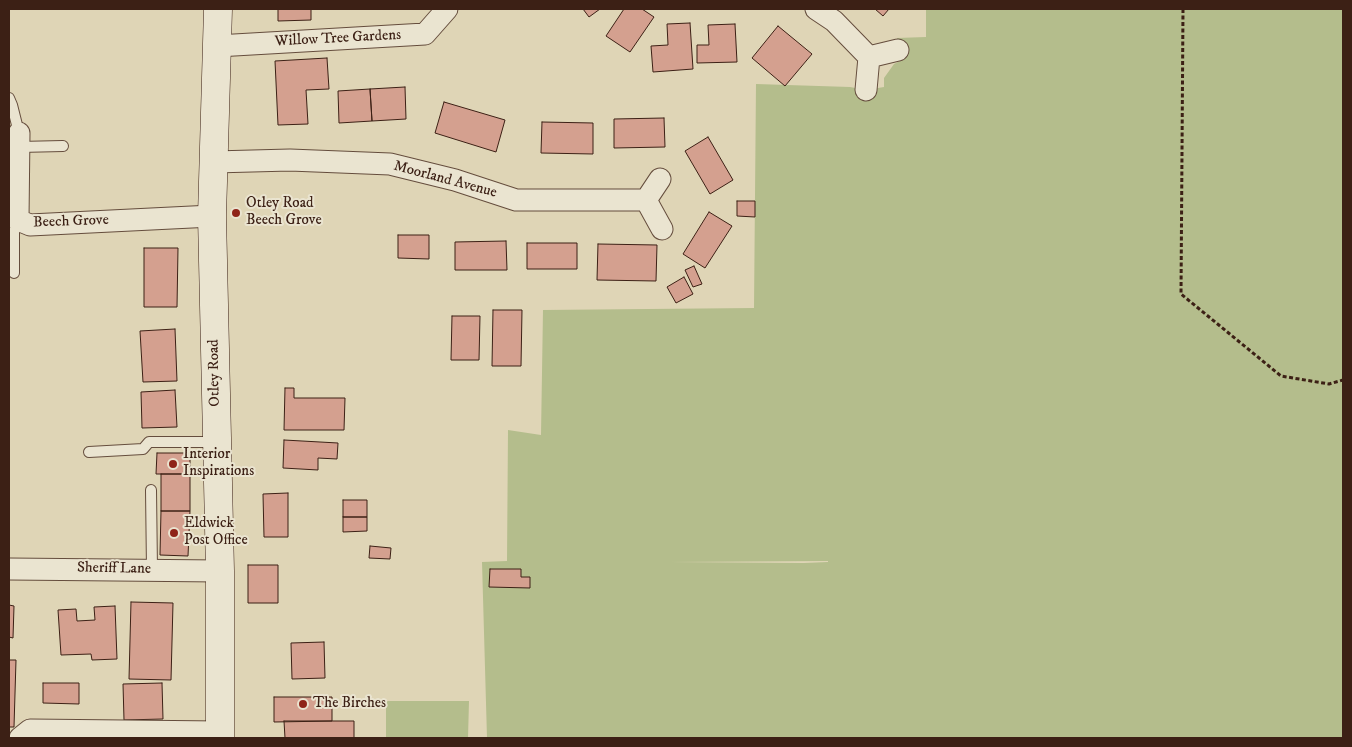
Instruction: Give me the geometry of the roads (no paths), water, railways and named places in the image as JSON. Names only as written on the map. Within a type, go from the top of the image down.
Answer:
[{"type":"street","name":"Otley Road","points":[[218,9],[212,216],[220,571],[220,735]]},
{"type":"street","name":"Willow Tree Gardens","points":[[217,46],[425,34],[447,9]]},
{"type":"street","points":[[816,9],[834,22],[869,57]]},
{"type":"street","points":[[869,57],[898,50]]},
{"type":"street","points":[[866,90],[869,57]]},
{"type":"street","name":"Beech Grove","points":[[16,137],[18,220],[30,225],[212,216]]},
{"type":"street","name":"Moorland Avenue","points":[[214,162],[290,160],[390,164],[456,180],[516,200],[646,200]]},
{"type":"street","points":[[660,179],[646,200],[662,228]]},
{"type":"street","name":"Sheriff Lane","points":[[9,569],[220,571]]},
{"type":"street","points":[[20,738],[30,730],[220,735]]},
{"type":"lane","points":[[9,98],[12,105],[16,137],[63,146]]},
{"type":"lane","points":[[14,273],[14,232],[18,220]]},
{"type":"lane","points":[[89,452],[143,449],[149,442],[217,442]]},
{"type":"lane","points":[[152,490],[152,570]]},
{"type":"place","name":"Otley Road Beech Grove","points":[[236,213]]},
{"type":"place","name":"Interior Inspirations","points":[[173,464]]},
{"type":"place","name":"Eldwick Post Office","points":[[174,533]]},
{"type":"place","name":"The Birches","points":[[303,704]]}]
